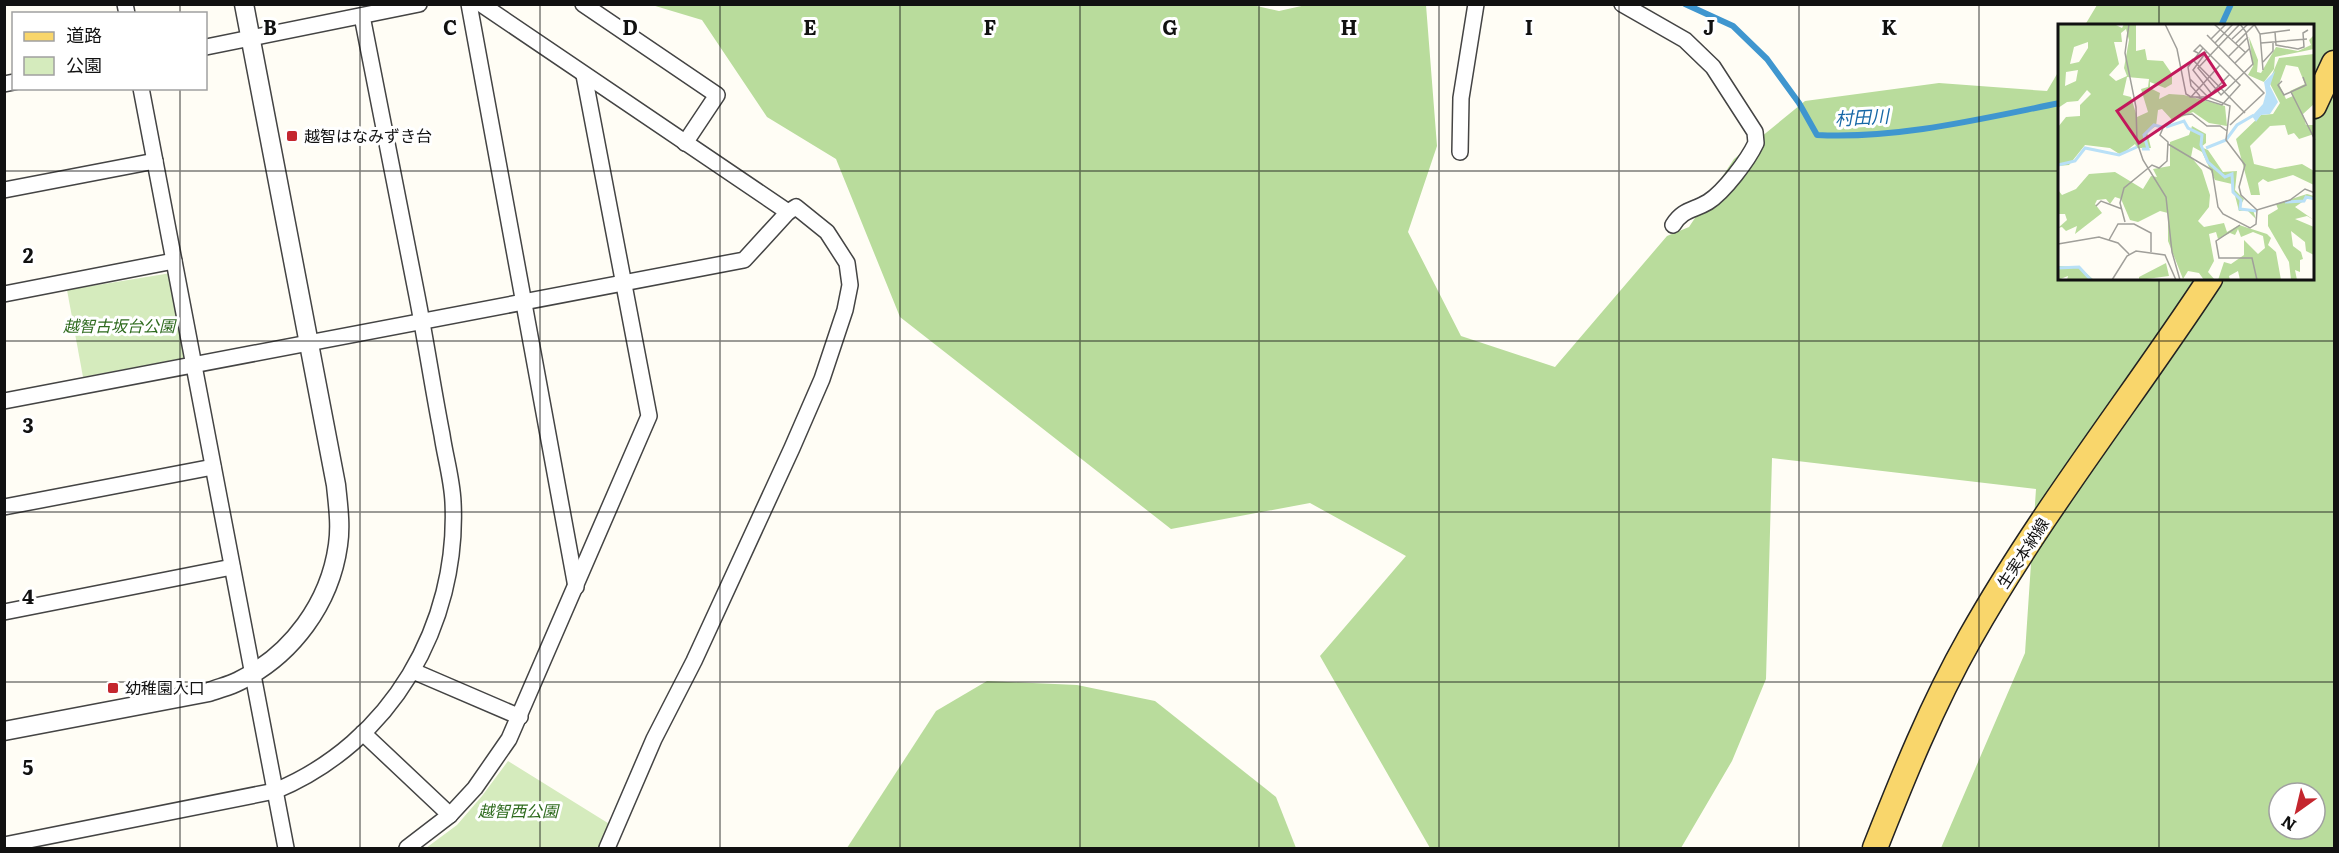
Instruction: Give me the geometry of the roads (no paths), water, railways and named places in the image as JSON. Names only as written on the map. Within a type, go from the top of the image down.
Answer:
[{"type":"main road","points":[[2315,102],[2334,63]]},
{"type":"main road","name":"生実本納線","points":[[1875,849],[1937,701],[1995,595],[2209,280]]},
{"type":"street","points":[[4,731],[209,692],[238,682],[253,674],[284,650],[309,623],[326,590],[338,546],[340,517],[336,485],[244,4]]},
{"type":"street","points":[[207,47],[420,4]]},
{"type":"street","points":[[469,4],[576,587]]},
{"type":"street","points":[[481,4],[788,212]]},
{"type":"street","points":[[583,4],[717,95],[685,142]]},
{"type":"street","points":[[1460,152],[1461,98],[1476,4]]},
{"type":"street","points":[[1622,4],[1685,40],[1713,67],[1755,132],[1756,143],[1741,169],[1709,201],[1680,214],[1673,225]]},
{"type":"street","points":[[4,846],[275,790],[301,780],[344,750],[389,705],[414,671],[430,638],[448,579],[453,533],[453,499],[422,321],[362,16]]},
{"type":"street","points":[[406,849],[450,815],[475,788],[495,761],[520,717],[649,416],[584,75]]},
{"type":"street","points":[[141,90],[286,849]]},
{"type":"street","points":[[4,190],[155,161]]},
{"type":"street","points":[[4,401],[744,260],[788,212],[796,207],[827,232],[847,263],[850,285],[845,310],[822,379],[792,448],[694,661],[654,739],[607,849]]},
{"type":"street","points":[[4,294],[174,261]]},
{"type":"street","points":[[4,507],[213,466]]},
{"type":"street","points":[[4,612],[232,567]]},
{"type":"street","points":[[414,671],[520,717]]},
{"type":"street","points":[[363,733],[450,815]]},
{"type":"waterway","name":"村田川","points":[[1685,4],[1733,26],[1767,59],[1799,103],[1817,135],[1909,131],[2058,103]]},
{"type":"waterway","name":"村田川","points":[[2222,24],[2231,4]]},
{"type":"place","name":"越智はなみずき台","points":[[292,136]]},
{"type":"place","name":"幼稚園入口","points":[[113,688]]},
{"type":"park label","name":"越智古坂台公園","points":[[119,326]]},
{"type":"park label","name":"越智西公園","points":[[518,811]]}]
